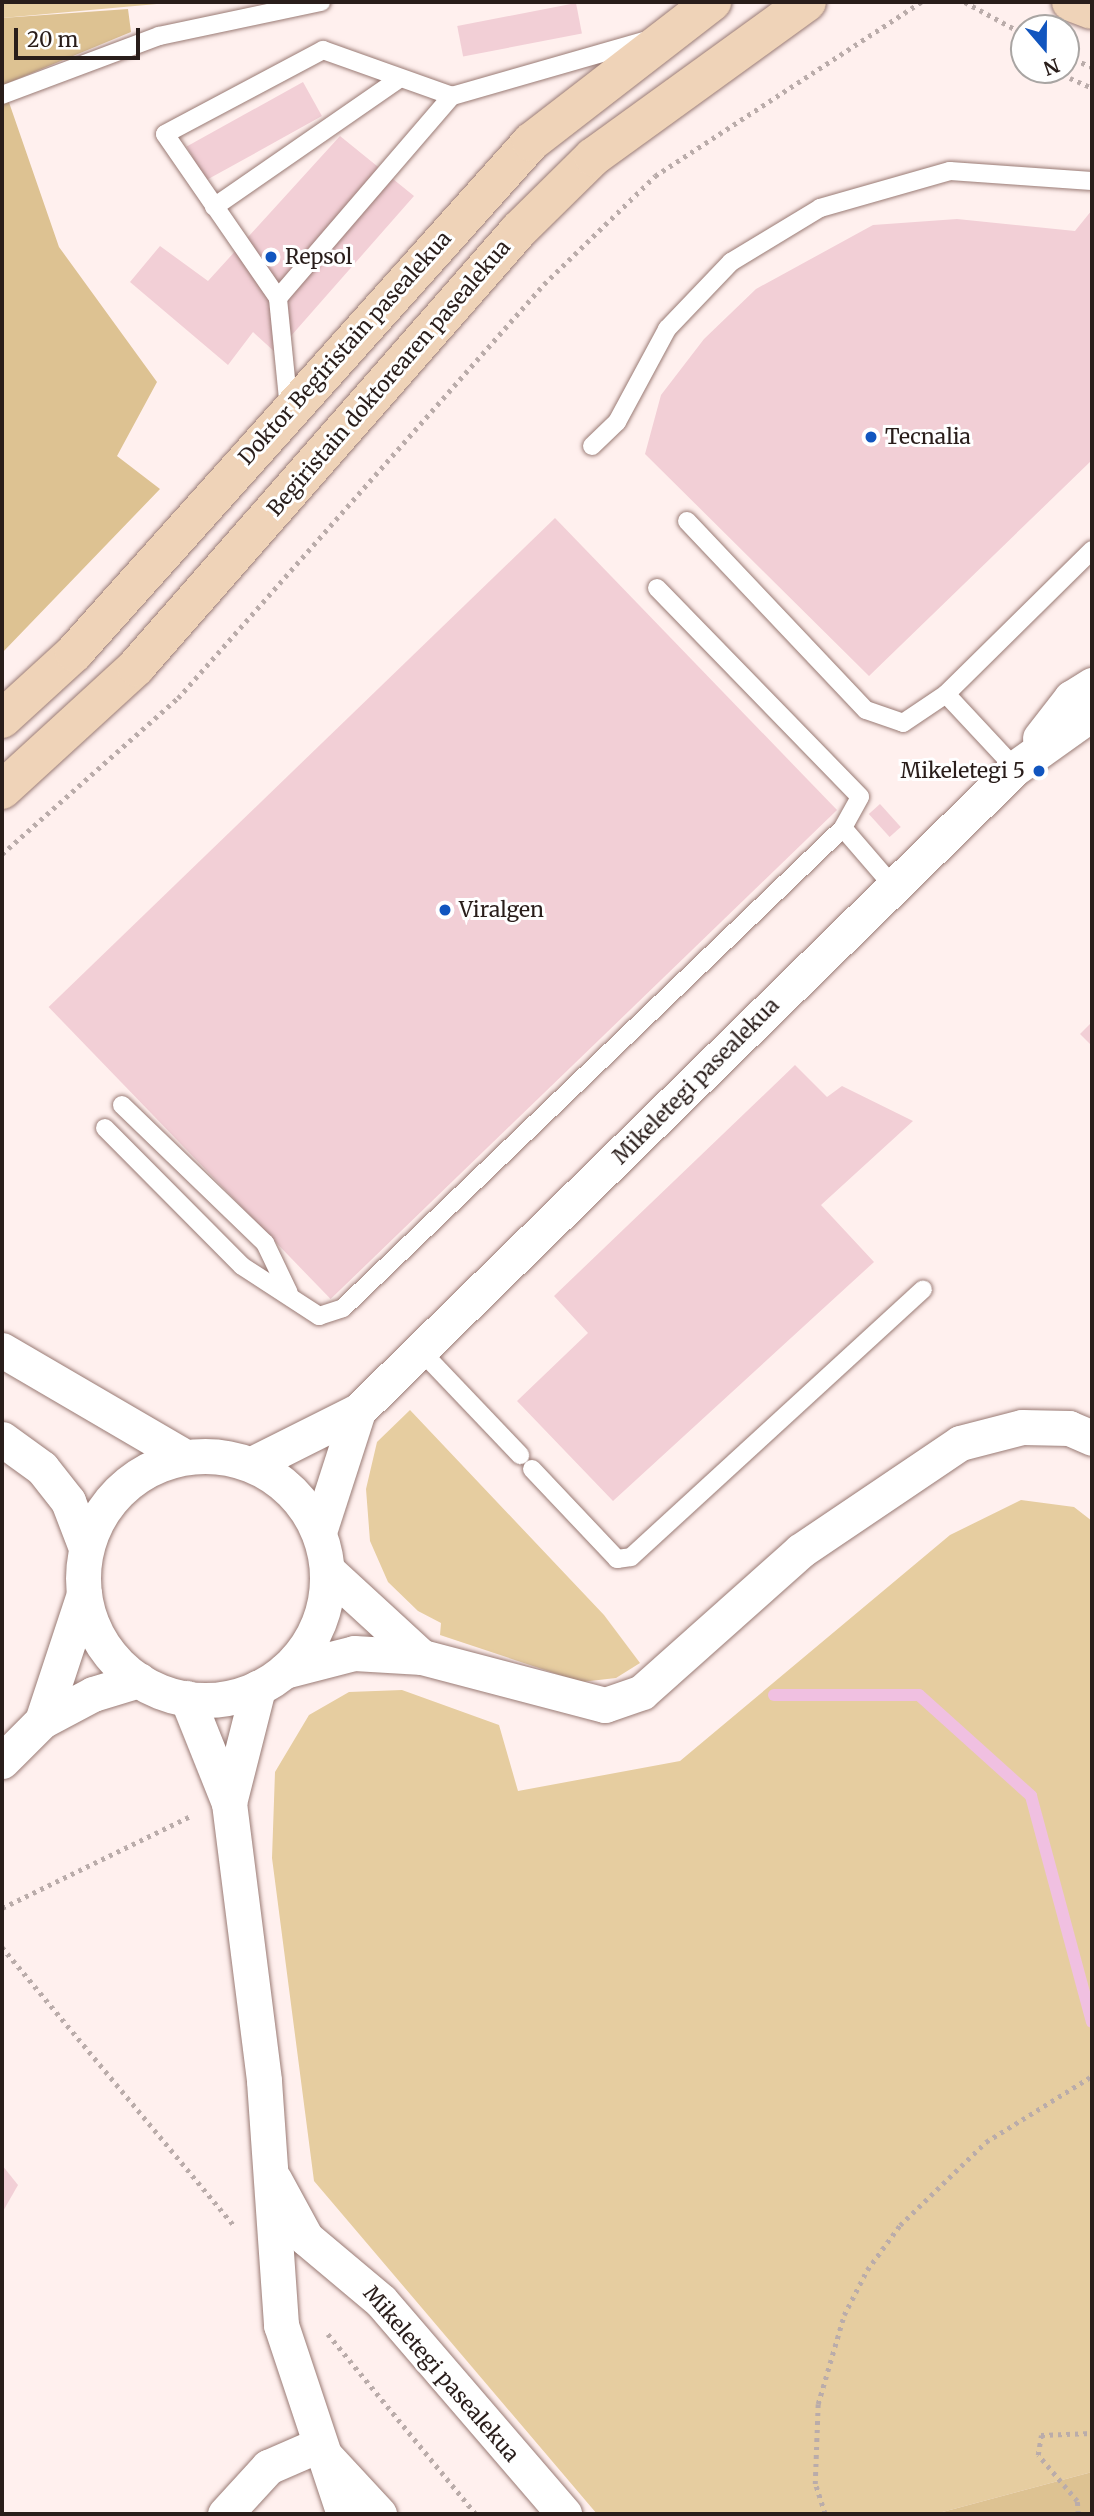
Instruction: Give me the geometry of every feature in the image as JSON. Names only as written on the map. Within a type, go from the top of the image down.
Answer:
[{"type":"main road","name":"Doktor Begiristain pasealekua","points":[[2,719],[74,653],[531,142],[712,2]]},
{"type":"main road","name":"Begiristain doktorearen pasealekua","points":[[2,790],[136,667],[519,230],[593,157],[807,2]]},
{"type":"main road","points":[[1071,2],[1092,10]]},
{"type":"street","name":"Mikeletegi pasealekua","points":[[252,1464],[358,1410],[1024,760],[1071,698],[1092,685]]},
{"type":"street","name":"Mikeletegi pasealekua","points":[[1024,760],[1092,713]]},
{"type":"street","points":[[2,1350],[185,1457]]},
{"type":"street","name":"Mikeletegi pasealekua","points":[[319,1532],[358,1410]]},
{"type":"street","points":[[84,1594],[94,1628],[112,1657],[139,1680],[187,1698],[224,1698],[354,1653],[422,1657],[573,1702],[605,1705],[642,1692],[800,1551],[960,1443],[1021,1427],[1069,1428],[1092,1438]]},
{"type":"street","points":[[2,1439],[42,1468],[68,1501],[86,1548]]},
{"type":"street","points":[[42,1721],[84,1594],[86,1548],[100,1516],[122,1489],[151,1468],[185,1457],[252,1464],[280,1480],[319,1532],[328,1571],[324,1609],[308,1643],[271,1680]]},
{"type":"street","points":[[328,1571],[422,1657]]},
{"type":"street","points":[[2,1761],[42,1721],[93,1694],[139,1680]]},
{"type":"street","name":"Mikeletegi pasealekua","points":[[218,1805],[271,1680]]},
{"type":"street","name":"Mikeletegi pasealekua","points":[[187,1698],[218,1805],[270,2169],[281,2325],[316,2446],[344,2514]]},
{"type":"street","name":"Mikeletegi pasealekua","points":[[270,2169],[306,2238],[381,2301],[564,2514]]},
{"type":"street","name":"Mikeletegi pasealekua","points":[[316,2446],[379,2514]]},
{"type":"street","points":[[225,2514],[268,2467],[316,2446]]},
{"type":"lane","points":[[2,95],[159,36],[321,2]]},
{"type":"lane","points":[[278,298],[452,96],[671,33]]},
{"type":"lane","points":[[289,410],[278,298],[165,134],[323,50],[452,96]]},
{"type":"lane","points":[[214,207],[400,78]]},
{"type":"lane","points":[[592,446],[617,422],[667,329],[731,262],[820,208],[950,171],[1092,181]]},
{"type":"lane","points":[[687,521],[866,710],[903,723],[946,694],[1092,550]]},
{"type":"lane","points":[[105,1128],[243,1266],[289,1293],[319,1316],[343,1308],[843,828],[860,797],[657,588]]},
{"type":"lane","points":[[946,694],[1024,760]]},
{"type":"lane","points":[[843,828],[893,887]]},
{"type":"lane","points":[[122,1105],[265,1243],[289,1293]]},
{"type":"lane","points":[[421,1351],[617,1559],[631,1557],[923,1289]]},
{"type":"path","points":[[2,854],[178,698],[544,284],[655,176],[920,2]]},
{"type":"path","points":[[965,2],[1010,26]]},
{"type":"path","points":[[2,1908],[218,1805]]},
{"type":"path","points":[[825,2514],[815,2484],[818,2404],[844,2315],[867,2270],[908,2216],[986,2142],[1092,2076]]},
{"type":"path","points":[[1079,2514],[1077,2501],[1038,2455],[1041,2435],[1092,2433]]},
{"type":"shaded area","points":[[2,2],[179,2],[2,18]]},
{"type":"shaded area","points":[[128,9],[131,32],[3,85],[59,247],[157,382],[117,456],[160,489],[2,653],[2,18]]},
{"type":"shaded area","points":[[410,1410],[604,1615],[640,1663],[616,1678],[581,1682],[440,1635],[441,1623],[418,1611],[388,1582],[370,1541],[366,1489],[377,1442]]},
{"type":"shaded area","points":[[1021,1500],[1074,1507],[1092,1521],[1092,2472],[935,2514],[597,2514],[314,2181],[272,1858],[275,1772],[309,1715],[349,1692],[402,1690],[499,1725],[518,1791],[680,1761],[950,1535]]},
{"type":"shaded area","points":[[1092,2472],[1092,2514],[935,2514]]},
{"type":"building","points":[[576,3],[582,33],[463,57],[457,26]]},
{"type":"building","points":[[303,82],[322,116],[206,181],[187,146]]},
{"type":"building","points":[[340,136],[414,196],[276,353],[253,332],[228,365],[130,282],[160,246],[208,281]]},
{"type":"building","name":"Tecnalia","points":[[1092,210],[1092,460],[869,676],[645,454],[661,395],[704,339],[756,289],[873,225],[957,219],[1075,231]]},
{"type":"building","name":"Viralgen","points":[[555,518],[837,810],[331,1299],[49,1007]]},
{"type":"building","points":[[880,804],[901,827],[890,837],[869,814]]},
{"type":"building","points":[[1092,1022],[1092,1046],[1080,1034]]},
{"type":"building","points":[[795,1065],[827,1097],[842,1086],[913,1121],[821,1205],[874,1262],[613,1501],[517,1401],[588,1333],[554,1296]]},
{"type":"building","points":[[2,2165],[18,2185],[2,2213]]},
{"type":"waterway","points":[[774,1695],[919,1695],[1031,1796],[1092,2022]]},
{"type":"place","name":"Repsol","points":[[271,257]]},
{"type":"place","name":"Tecnalia","points":[[871,437]]},
{"type":"place","name":"Mikeletegi 5","points":[[1039,771]]},
{"type":"place","name":"Viralgen","points":[[445,910]]}]
